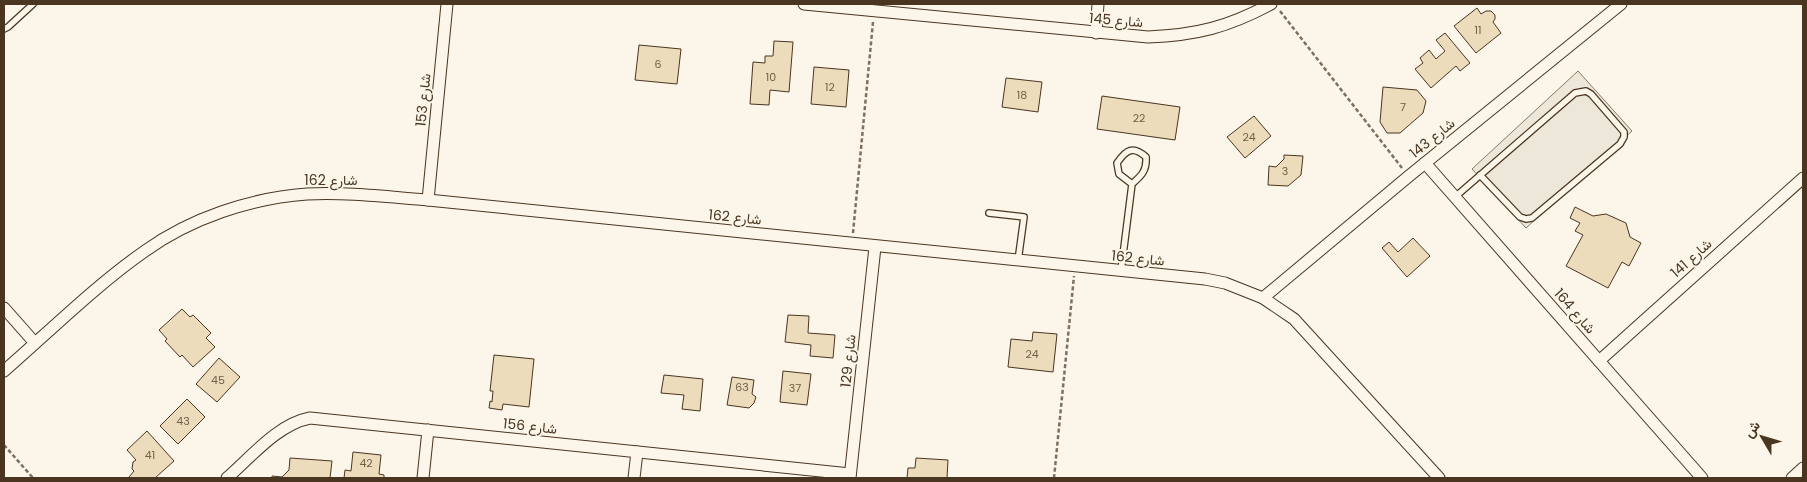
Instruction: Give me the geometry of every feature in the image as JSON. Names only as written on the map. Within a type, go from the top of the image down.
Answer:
[{"type":"street","name":"شارع 153","points":[[428,200],[447,4]]},
{"type":"street","name":"شارع 145","points":[[804,4],[874,11],[886,8],[1096,33],[1148,37],[1181,36],[1213,29],[1244,18],[1273,4]]},
{"type":"street","points":[[1096,33],[1098,4]]},
{"type":"street","name":"شارع 143","points":[[1263,298],[1409,176],[1621,4]]},
{"type":"street","name":"شارع 164","points":[[1425,163],[1702,478]]},
{"type":"street","name":"شارع 141","points":[[1599,361],[1803,178]]},
{"type":"street","name":"شارع 162","points":[[4,371],[111,277],[146,250],[183,228],[222,212],[264,200],[306,194],[350,194],[428,200],[875,247],[1205,279],[1225,284],[1263,298],[1279,307],[1294,319],[1439,478]]},
{"type":"street","name":"شارع 129","points":[[850,476],[875,247]]},
{"type":"street","points":[[4,308],[35,343]]},
{"type":"street","name":"شارع 156","points":[[227,478],[285,427],[297,421],[310,418],[850,476]]},
{"type":"street","points":[[423,478],[428,430]]},
{"type":"street","points":[[634,478],[637,452]]},
{"type":"street","points":[[1792,478],[1803,468]]},
{"type":"lane","points":[[4,28],[8,27],[33,4]]},
{"type":"lane","points":[[1455,197],[1480,174],[1570,96],[1580,91],[1591,94],[1624,132],[1623,141],[1532,218],[1520,218],[1480,174]]},
{"type":"lane","points":[[1121,271],[1132,184],[1144,174],[1147,165],[1146,157],[1140,152],[1132,150],[1124,152],[1116,162],[1119,174],[1132,184]]},
{"type":"lane","points":[[989,213],[1022,216],[1024,218],[1018,261]]},
{"type":"path","points":[[1273,4],[1409,176]]},
{"type":"path","points":[[852,244],[874,11]]},
{"type":"path","points":[[1054,478],[1075,266]]},
{"type":"path","points":[[4,445],[33,478]]},
{"type":"shaded area","points":[[1578,71],[1632,131],[1526,228],[1472,169]]},
{"type":"building","points":[[1477,8],[1481,14],[1491,11],[1495,15],[1493,22],[1501,33],[1476,53],[1454,26]]},
{"type":"building","points":[[1445,33],[1470,63],[1460,71],[1456,66],[1431,88],[1415,69],[1423,63],[1420,58],[1429,50],[1436,59],[1445,51],[1436,40]]},
{"type":"building","points":[[774,41],[793,42],[789,92],[770,90],[769,105],[750,104],[753,62],[765,63],[765,56],[773,56]]},
{"type":"building","points":[[639,45],[681,49],[677,84],[635,80]]},
{"type":"building","points":[[814,67],[849,70],[846,107],[811,104]]},
{"type":"building","points":[[1006,78],[1042,82],[1038,112],[1002,107]]},
{"type":"building","points":[[1383,87],[1417,90],[1426,101],[1423,113],[1400,133],[1387,133],[1380,122]]},
{"type":"building","points":[[1102,96],[1180,107],[1175,140],[1097,129]]},
{"type":"building","points":[[1254,116],[1271,136],[1245,158],[1227,137]]},
{"type":"building","points":[[1284,155],[1303,156],[1301,175],[1288,186],[1268,185],[1269,166],[1276,167],[1284,159]]},
{"type":"building","points":[[1575,207],[1593,216],[1606,214],[1626,223],[1630,237],[1641,243],[1629,266],[1622,262],[1608,288],[1566,266],[1583,235],[1575,231],[1580,223],[1570,218]]},
{"type":"building","points":[[1413,238],[1430,256],[1407,277],[1382,248],[1389,242],[1398,252]]},
{"type":"building","points":[[182,309],[190,317],[193,315],[211,333],[206,338],[215,347],[193,367],[182,355],[180,357],[165,341],[167,339],[159,330]]},
{"type":"building","points":[[788,315],[809,316],[808,333],[835,335],[833,358],[810,356],[811,345],[785,342]]},
{"type":"building","points":[[1033,332],[1057,334],[1053,372],[1008,367],[1011,339],[1032,341]]},
{"type":"building","points":[[494,355],[534,359],[529,407],[503,404],[502,410],[489,408],[490,401],[492,402],[493,391],[490,391]]},
{"type":"building","points":[[219,358],[240,377],[217,402],[196,384]]},
{"type":"building","points":[[783,371],[811,374],[807,405],[780,402]]},
{"type":"building","points":[[664,375],[703,379],[700,411],[682,409],[684,395],[661,393]]},
{"type":"building","points":[[732,377],[754,380],[752,394],[756,397],[754,403],[749,408],[727,405]]},
{"type":"building","points":[[187,399],[205,417],[178,444],[160,426]]},
{"type":"building","points":[[147,431],[174,461],[155,478],[130,478],[134,471],[132,469],[133,462],[136,460],[127,450]]},
{"type":"building","points":[[353,452],[381,455],[379,474],[384,475],[384,478],[344,478],[345,470],[351,471]]},
{"type":"building","points":[[290,458],[332,461],[330,478],[272,478],[272,476],[282,477],[289,470]]},
{"type":"building","points":[[916,458],[948,460],[947,478],[907,478],[908,468],[915,468]]}]
